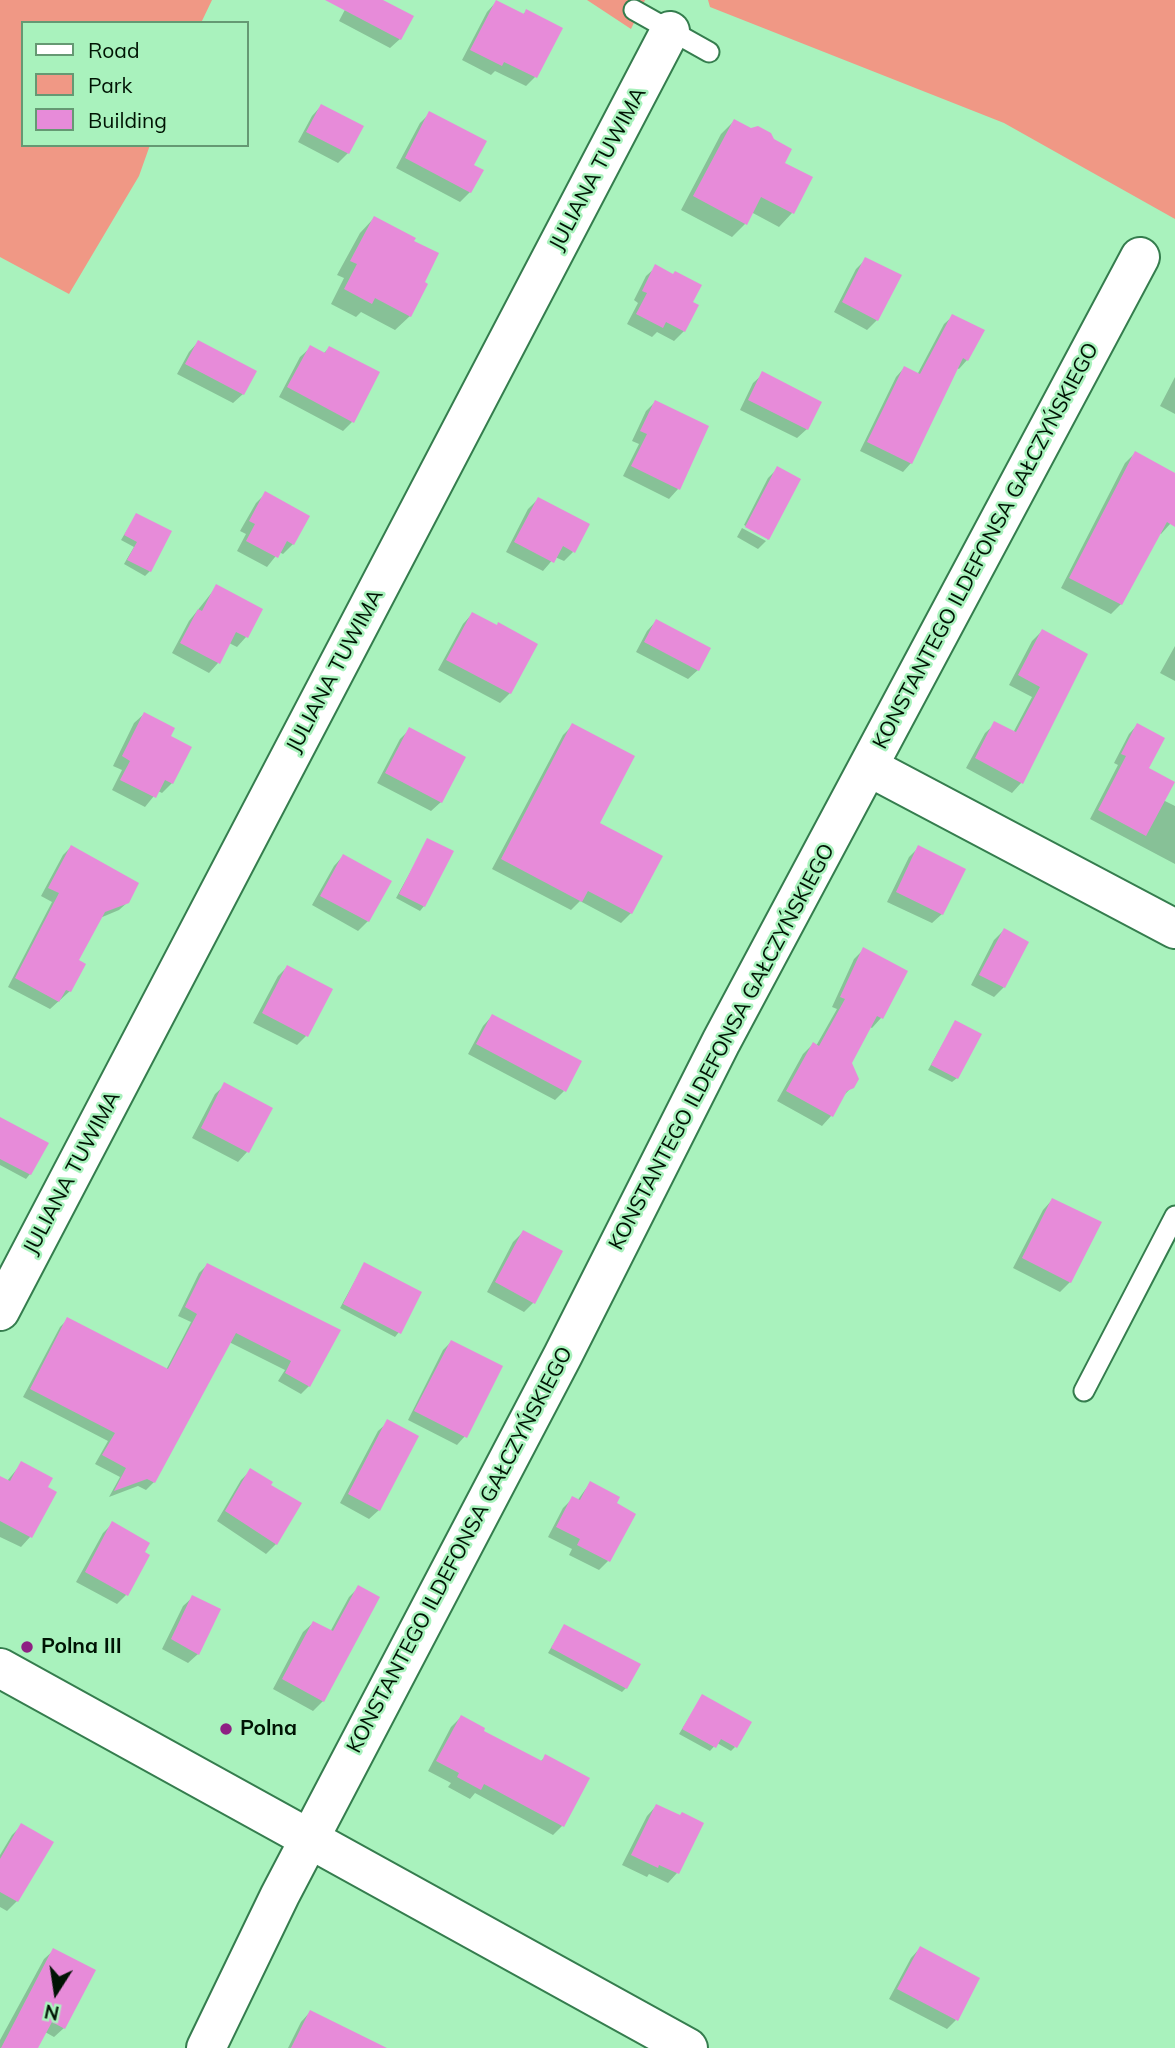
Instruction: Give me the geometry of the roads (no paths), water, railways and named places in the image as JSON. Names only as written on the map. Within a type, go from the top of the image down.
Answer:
[{"type":"street","name":"JULIANA TUWIMA","points":[[0,1311],[670,31]]},
{"type":"street","name":"KONSTANTEGO ILDEFONSA GAŁCZYŃSKIEGO","points":[[206,2048],[309,1840],[563,1355],[722,1042],[1140,257]]},
{"type":"street","points":[[869,767],[1175,929]]},
{"type":"street","points":[[0,1668],[688,2048]]},
{"type":"lane","points":[[634,10],[709,52]]},
{"type":"lane","points":[[1084,1391],[1175,1216]]},
{"type":"place","name":"Polna III","points":[[27,1647]]},
{"type":"place","name":"Polna","points":[[226,1729]]}]
